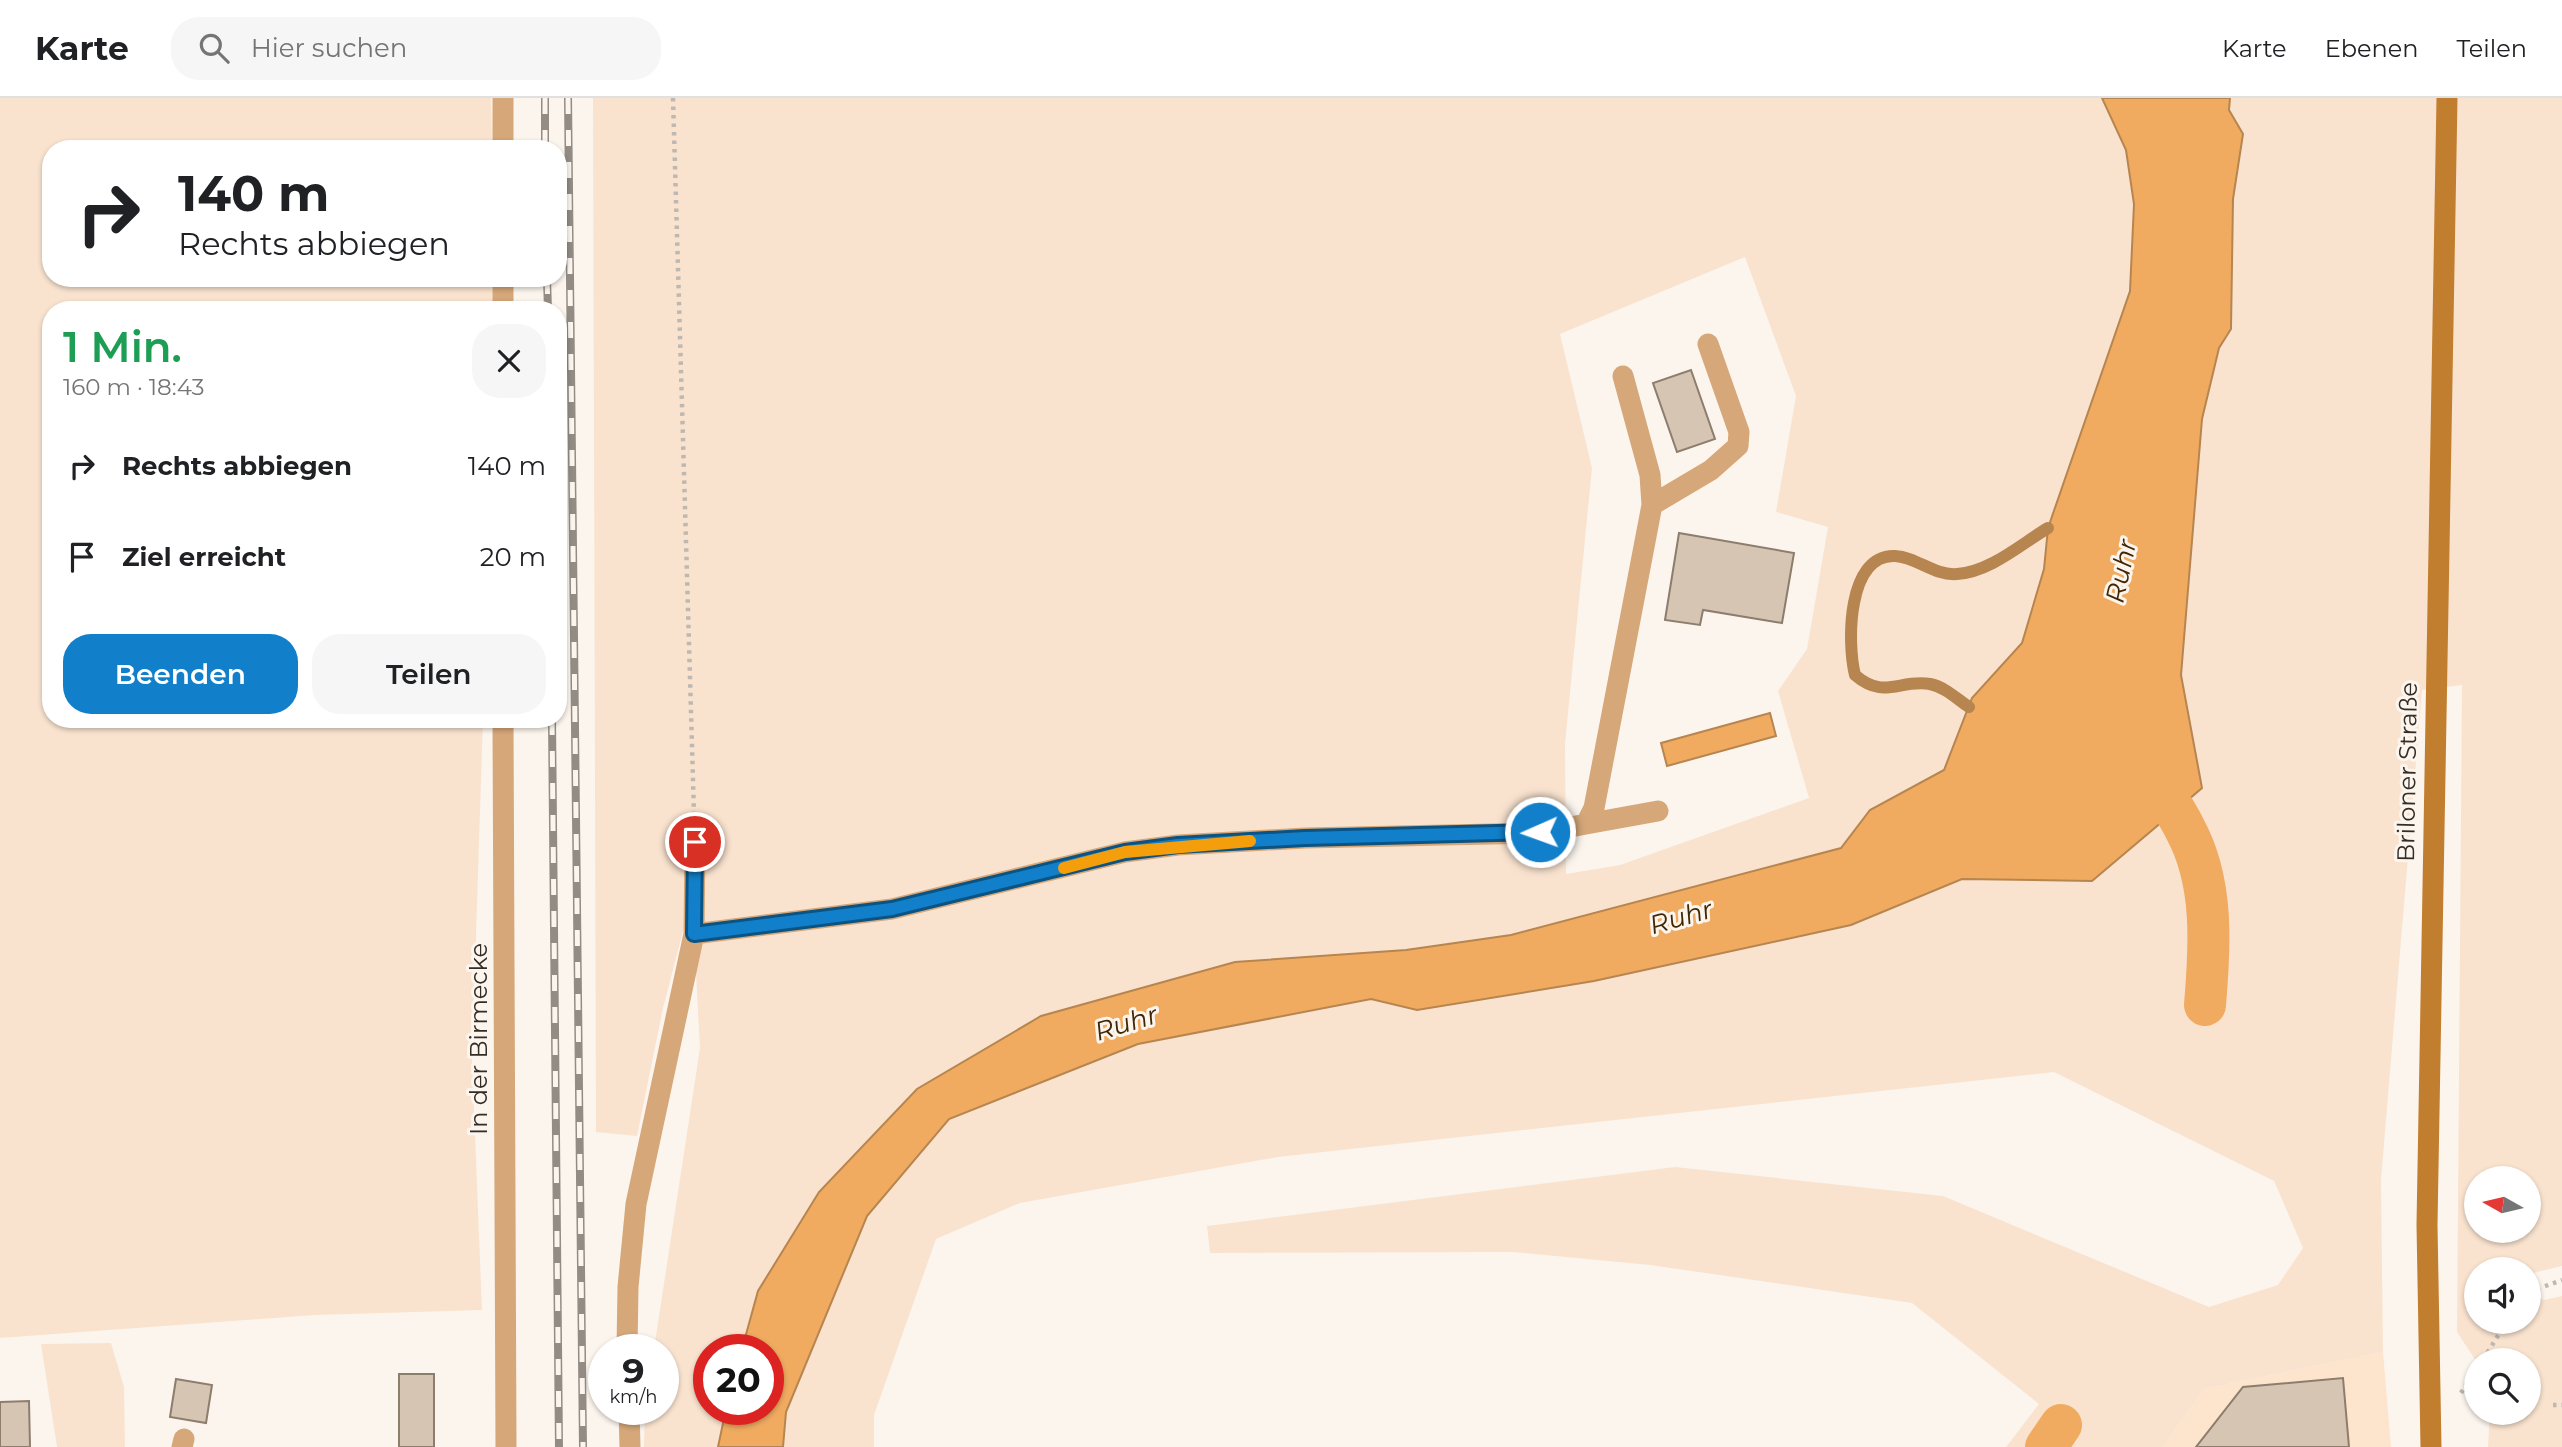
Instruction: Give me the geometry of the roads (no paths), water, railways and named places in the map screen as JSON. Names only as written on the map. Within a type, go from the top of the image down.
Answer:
[{"type":"main road","name":"Briloner Straße","points":[[2431,1447],[2427,1225],[2447,98]]},
{"type":"street","points":[[503,98],[503,140]]},
{"type":"street","points":[[1652,505],[1711,470],[1738,446],[1739,432],[1708,344]]},
{"type":"street","points":[[1586,824],[1594,808],[1652,505],[1650,475],[1623,376]]},
{"type":"street","name":"In der Birmecke","points":[[503,728],[506,1447]]},
{"type":"street","points":[[694,934],[892,909],[1125,852],[1178,845],[1305,838],[1540,832],[1658,811]]},
{"type":"street","points":[[627,1334],[628,1287],[636,1204],[694,934],[695,842]]},
{"type":"street","points":[[629,1425],[630,1447]]},
{"type":"water","name":"Ruhr","points":[[2102,98],[2230,98],[2229,110],[2243,134],[2233,199],[2231,329],[2219,348],[2202,419],[2181,675],[2202,788],[2092,881],[1962,879],[1851,925],[1594,981],[1417,1010],[1371,999],[1138,1044],[949,1119],[867,1216],[786,1412],[783,1447],[718,1447],[723,1425],[784,1425],[784,1334],[746,1334],[758,1291],[819,1192],[917,1089],[1041,1016],[1235,962],[1406,950],[1511,935],[1841,848],[1870,810],[1944,770],[1972,698],[2022,643],[2044,569],[2048,528],[2130,291],[2134,204],[2126,150]]},
{"type":"water","points":[[1770,713],[1776,736],[1667,766],[1661,743]]},
{"type":"waterway","points":[[1969,707],[1946,690],[1930,684],[1883,688],[1865,682],[1855,675],[1851,623],[1859,584],[1867,569],[1879,559],[1895,556],[1949,574],[1969,572],[1993,563],[2048,528]]},
{"type":"waterway","points":[[2145,764],[2181,821],[2201,871],[2209,937],[2205,1005]]},
{"type":"waterway","points":[[2046,1447],[2061,1425]]},
{"type":"railway","points":[[545,98],[545,140]]},
{"type":"railway","points":[[568,98],[583,1447]]},
{"type":"railway","points":[[547,287],[548,301]]},
{"type":"railway","points":[[552,728],[559,1447]]}]
